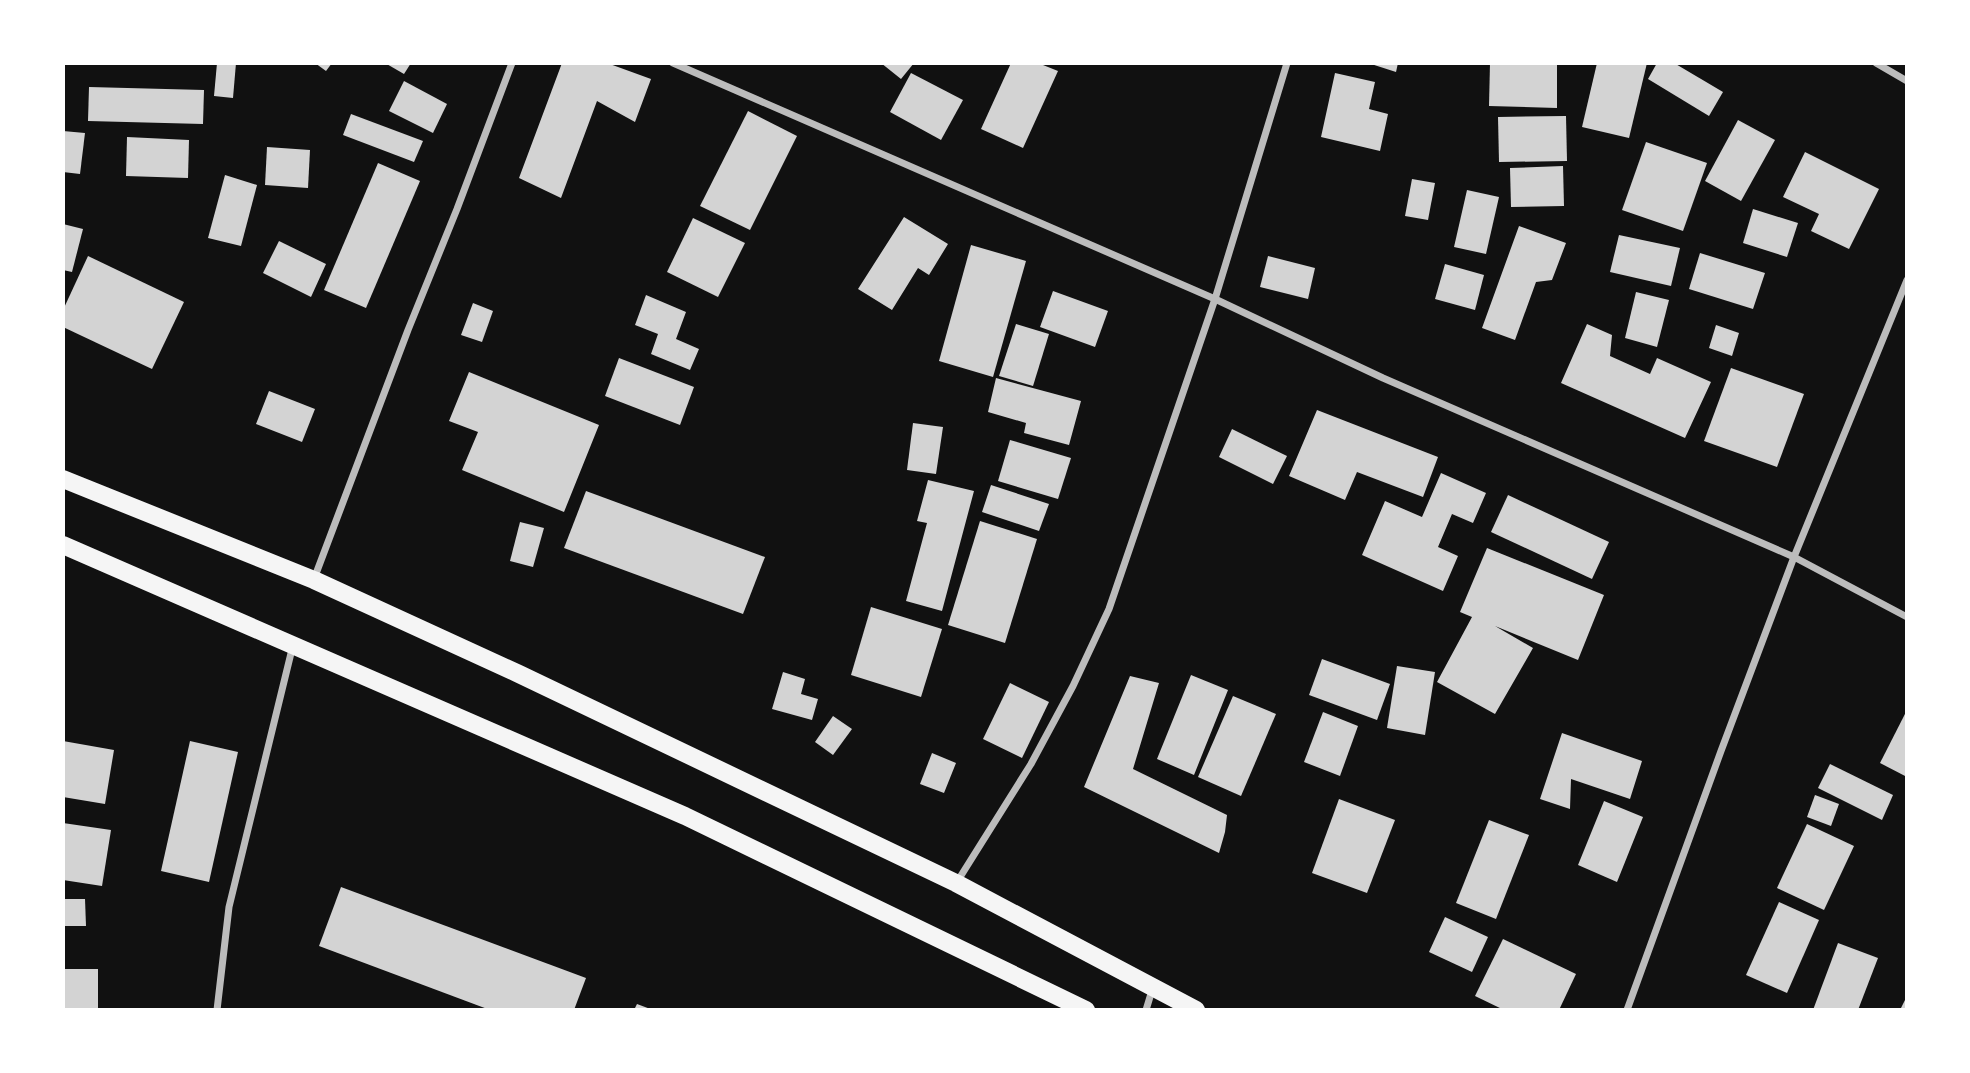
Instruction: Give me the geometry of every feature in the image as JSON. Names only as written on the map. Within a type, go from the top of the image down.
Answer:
[{"type":"main road","points":[[63,479],[314,580],[519,674],[956,883],[1196,1010]]},
{"type":"main road","points":[[63,545],[685,816],[1086,1010]]},
{"type":"street","points":[[314,580],[512,63]]},
{"type":"street","points":[[673,63],[1215,299],[1383,378],[1794,557],[1907,617]]},
{"type":"street","points":[[956,883],[1031,764],[1073,686],[1109,609],[1215,299],[1287,63]]},
{"type":"street","points":[[1877,63],[1907,81]]},
{"type":"street","points":[[1627,1010],[1794,557],[1907,280]]},
{"type":"street","points":[[217,1010],[229,907],[293,644]]},
{"type":"street","points":[[1146,1010],[1153,987]]},
{"type":"building","points":[[217,63],[236,63],[233,98],[214,96]]},
{"type":"building","points":[[315,63],[332,63],[326,71]]},
{"type":"building","points":[[385,63],[411,63],[404,74]]},
{"type":"building","points":[[562,63],[607,63],[651,79],[635,122],[597,101],[561,198],[519,178]]},
{"type":"building","points":[[881,63],[914,63],[901,79]]},
{"type":"building","points":[[1011,63],[1038,63],[1058,71],[1023,148],[981,129]]},
{"type":"building","points":[[1368,63],[1398,63],[1396,72]]},
{"type":"building","points":[[1490,63],[1557,64],[1557,108],[1489,106]]},
{"type":"building","points":[[1597,63],[1647,63],[1629,138],[1582,127]]},
{"type":"building","points":[[1657,63],[1674,63],[1723,92],[1709,116],[1648,79]]},
{"type":"building","points":[[911,73],[963,100],[941,140],[890,112]]},
{"type":"building","points":[[1335,73],[1375,82],[1369,109],[1388,114],[1380,151],[1321,137]]},
{"type":"building","points":[[404,81],[447,104],[433,133],[389,111]]},
{"type":"building","points":[[89,87],[204,90],[203,124],[88,121]]},
{"type":"building","points":[[748,111],[797,136],[750,230],[700,206]]},
{"type":"building","points":[[351,114],[423,141],[414,162],[343,135]]},
{"type":"building","points":[[1566,116],[1567,161],[1499,162],[1498,117]]},
{"type":"building","points":[[1738,120],[1775,140],[1741,201],[1705,181]]},
{"type":"building","points":[[63,131],[85,133],[80,174],[63,172]]},
{"type":"building","points":[[127,137],[189,140],[188,178],[126,176]]},
{"type":"building","points":[[1646,142],[1707,163],[1683,231],[1622,210]]},
{"type":"building","points":[[267,147],[310,150],[308,188],[265,185]]},
{"type":"building","points":[[1805,152],[1879,189],[1849,249],[1811,231],[1819,214],[1783,197]]},
{"type":"building","points":[[378,163],[420,181],[366,308],[324,290]]},
{"type":"building","points":[[1563,166],[1564,206],[1511,207],[1510,168]]},
{"type":"building","points":[[225,175],[257,185],[241,246],[208,238]]},
{"type":"building","points":[[1412,179],[1435,183],[1428,220],[1405,216]]},
{"type":"building","points":[[1467,190],[1499,197],[1486,254],[1454,247]]},
{"type":"building","points":[[1753,209],[1798,223],[1787,257],[1743,243]]},
{"type":"building","points":[[904,217],[948,244],[929,275],[918,268],[892,310],[858,289]]},
{"type":"building","points":[[693,218],[745,243],[718,297],[667,272]]},
{"type":"building","points":[[63,224],[83,229],[72,272],[63,270]]},
{"type":"building","points":[[1519,226],[1566,243],[1552,280],[1536,282],[1515,340],[1482,328]]},
{"type":"building","points":[[1619,235],[1680,248],[1671,286],[1610,272]]},
{"type":"building","points":[[279,241],[326,264],[311,297],[263,273]]},
{"type":"building","points":[[971,245],[1026,261],[993,377],[939,361]]},
{"type":"building","points":[[1700,253],[1765,273],[1753,309],[1689,289]]},
{"type":"building","points":[[88,256],[184,302],[152,369],[63,327],[63,310]]},
{"type":"building","points":[[1268,256],[1315,268],[1308,299],[1260,287]]},
{"type":"building","points":[[1445,264],[1484,275],[1475,310],[1435,299]]},
{"type":"building","points":[[1053,291],[1108,311],[1095,347],[1040,327]]},
{"type":"building","points":[[1636,292],[1669,300],[1657,347],[1625,338]]},
{"type":"building","points":[[646,295],[686,312],[676,339],[699,349],[690,370],[651,354],[658,334],[635,325]]},
{"type":"building","points":[[473,303],[493,311],[482,342],[461,335]]},
{"type":"building","points":[[1016,324],[1049,334],[1033,386],[999,376]]},
{"type":"building","points":[[1587,324],[1612,335],[1610,356],[1650,374],[1657,358],[1711,382],[1685,438],[1561,383]]},
{"type":"building","points":[[1716,325],[1739,333],[1732,356],[1709,348]]},
{"type":"building","points":[[619,358],[694,387],[680,425],[605,396]]},
{"type":"building","points":[[1731,368],[1804,394],[1777,467],[1704,441]]},
{"type":"building","points":[[469,372],[599,425],[564,512],[462,470],[478,432],[449,421]]},
{"type":"building","points":[[996,378],[1081,401],[1069,445],[1024,433],[1026,423],[988,412]]},
{"type":"building","points":[[269,391],[315,409],[302,442],[256,424]]},
{"type":"building","points":[[1317,410],[1438,457],[1423,497],[1357,472],[1345,500],[1289,476]]},
{"type":"building","points":[[913,423],[943,427],[936,474],[907,470]]},
{"type":"building","points":[[1232,429],[1287,456],[1273,484],[1219,457]]},
{"type":"building","points":[[1010,440],[1071,458],[1058,499],[998,481]]},
{"type":"building","points":[[1441,473],[1486,493],[1473,523],[1452,514],[1438,547],[1458,556],[1443,591],[1362,555],[1385,501],[1422,517]]},
{"type":"building","points":[[928,480],[974,491],[942,611],[906,601],[927,523],[917,521]]},
{"type":"building","points":[[991,485],[1049,504],[1039,531],[982,512]]},
{"type":"building","points":[[586,491],[765,557],[743,614],[564,548]]},
{"type":"building","points":[[1508,495],[1609,542],[1592,579],[1491,532]]},
{"type":"building","points":[[980,521],[1037,539],[1005,643],[948,625]]},
{"type":"building","points":[[520,522],[544,528],[533,567],[510,561]]},
{"type":"building","points":[[1487,548],[1604,595],[1578,660],[1495,626],[1533,648],[1495,714],[1437,682],[1472,617],[1460,612]]},
{"type":"building","points":[[871,607],[942,629],[921,697],[851,675]]},
{"type":"building","points":[[1322,659],[1390,684],[1377,720],[1309,695]]},
{"type":"building","points":[[1397,666],[1435,672],[1425,735],[1387,728]]},
{"type":"building","points":[[783,672],[805,679],[801,694],[818,699],[812,720],[772,709]]},
{"type":"building","points":[[1191,675],[1228,690],[1194,775],[1157,759]]},
{"type":"building","points":[[1130,676],[1159,683],[1133,769],[1227,815],[1219,853],[1084,787]]},
{"type":"building","points":[[1010,683],[1049,702],[1022,758],[983,739]]},
{"type":"building","points":[[1233,696],[1276,714],[1241,796],[1198,777]]},
{"type":"building","points":[[1907,710],[1907,777],[1880,763]]},
{"type":"building","points":[[1323,712],[1358,726],[1340,776],[1304,762]]},
{"type":"building","points":[[833,716],[852,729],[833,755],[815,742]]},
{"type":"building","points":[[1562,733],[1642,761],[1630,799],[1571,779],[1570,809],[1540,799]]},
{"type":"building","points":[[63,741],[114,750],[105,804],[63,797]]},
{"type":"building","points":[[190,741],[238,752],[209,882],[161,871]]},
{"type":"building","points":[[932,753],[956,763],[944,793],[920,784]]},
{"type":"building","points":[[1830,764],[1893,795],[1882,820],[1818,788]]},
{"type":"building","points":[[1815,795],[1839,804],[1831,826],[1807,817]]},
{"type":"building","points":[[1339,799],[1395,820],[1367,893],[1312,873]]},
{"type":"building","points":[[1604,801],[1643,817],[1617,882],[1578,865]]},
{"type":"building","points":[[1489,820],[1529,835],[1496,919],[1456,903]]},
{"type":"building","points":[[63,823],[111,830],[102,886],[63,880]]},
{"type":"building","points":[[1807,824],[1854,846],[1824,910],[1777,888]]},
{"type":"building","points":[[341,887],[586,978],[574,1010],[490,1010],[319,946]]},
{"type":"building","points":[[63,899],[85,899],[86,926],[63,926]]},
{"type":"building","points":[[1779,902],[1819,920],[1787,993],[1746,975]]},
{"type":"building","points":[[1445,917],[1488,937],[1472,972],[1429,952]]},
{"type":"building","points":[[1503,939],[1576,974],[1559,1010],[1504,1010],[1475,996]]},
{"type":"building","points":[[1838,943],[1878,958],[1858,1010],[1813,1010]]},
{"type":"building","points":[[63,969],[98,969],[98,1010],[63,1010]]},
{"type":"building","points":[[1907,996],[1907,1010],[1900,1010]]},
{"type":"building","points":[[637,1004],[653,1010],[634,1010]]}]
